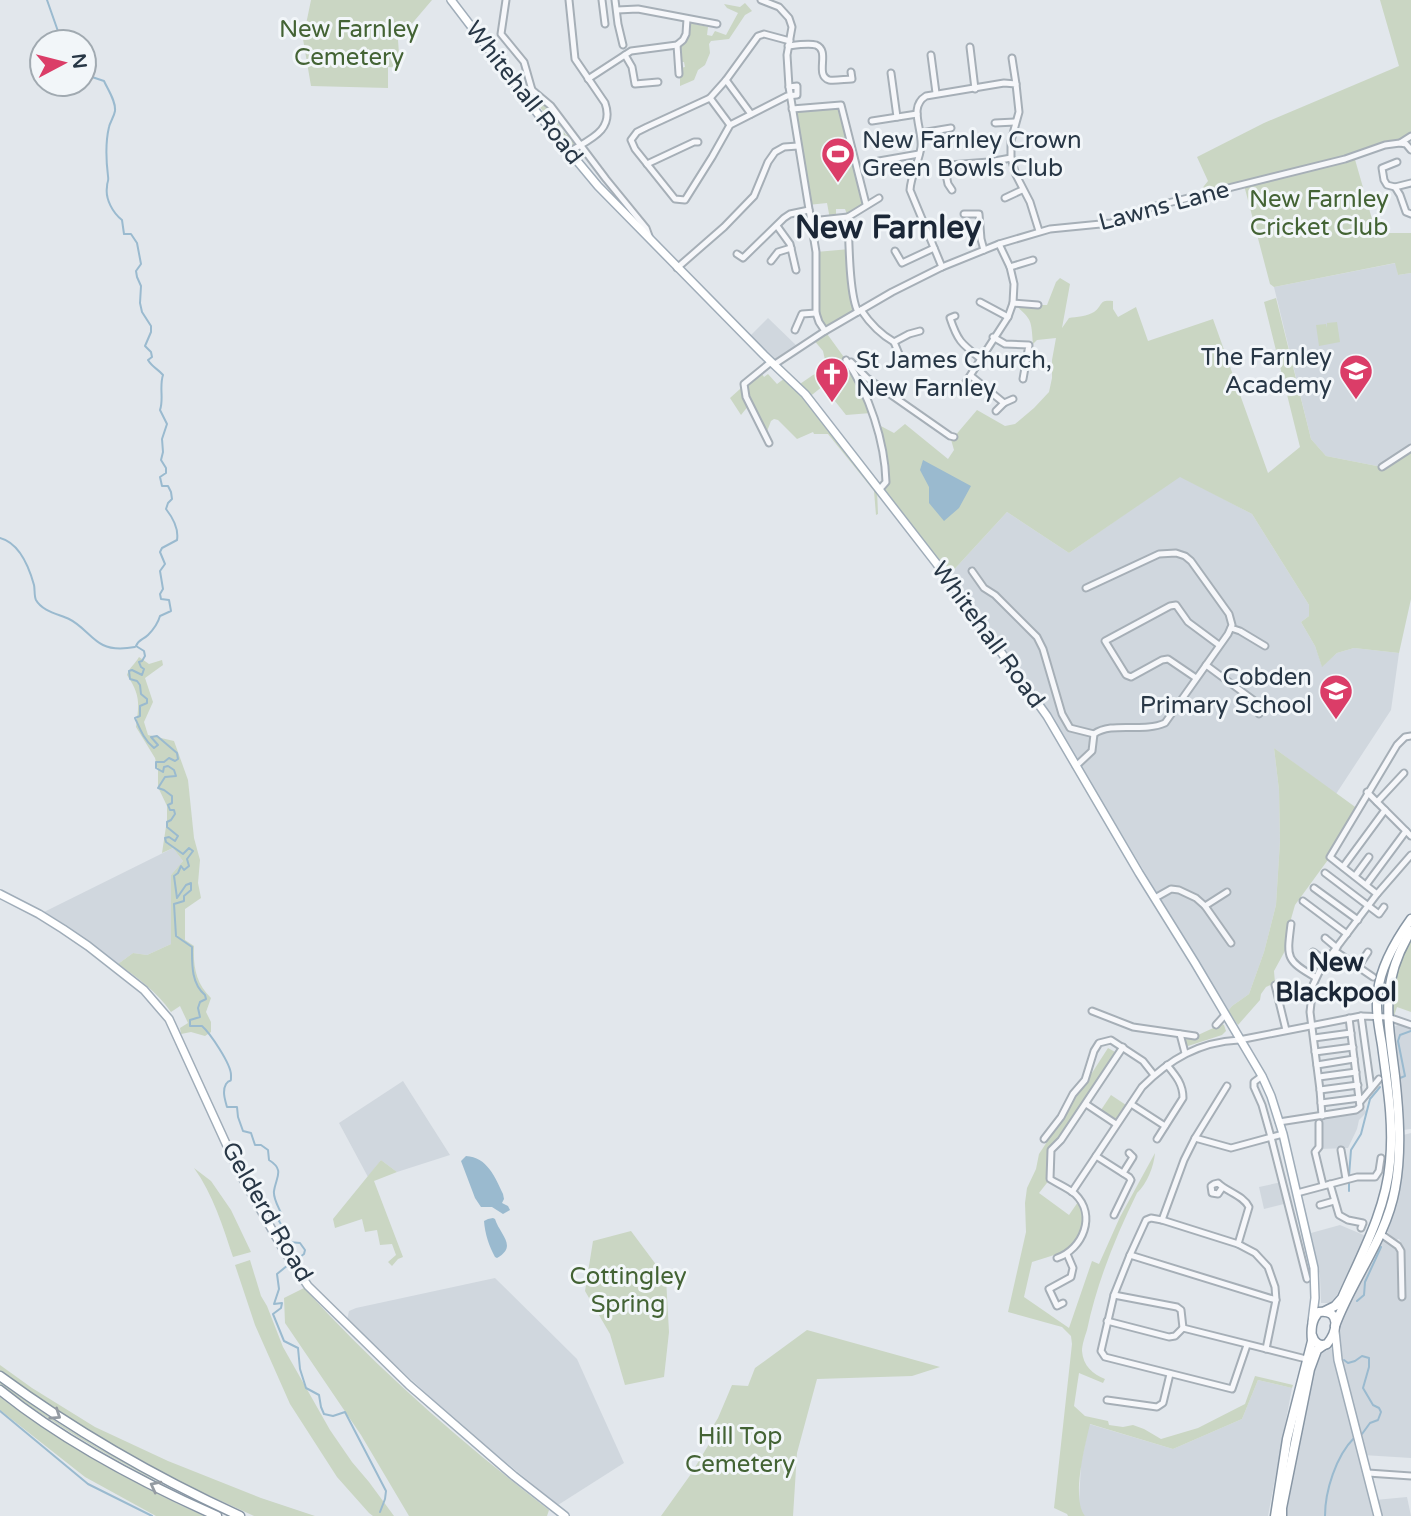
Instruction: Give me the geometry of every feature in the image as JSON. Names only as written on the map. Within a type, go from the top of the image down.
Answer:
[{"type":"highway","points":[[1275,1516],[1287,1439],[1317,1314],[1335,1306],[1342,1298],[1385,1193],[1390,1163],[1391,1119],[1377,993],[1385,965],[1411,919]]},
{"type":"highway","points":[[1378,1015],[1385,1005],[1395,962],[1411,931]]},
{"type":"highway","points":[[1282,1516],[1310,1368],[1317,1350],[1330,1340],[1381,1234],[1395,1192],[1399,1150],[1388,994]]},
{"type":"highway","points":[[1380,1029],[1388,1017]]},
{"type":"highway","points":[[1358,1262],[1374,1236],[1381,1234]]},
{"type":"highway","points":[[1325,1311],[1334,1318],[1335,1329]]},
{"type":"highway","points":[[1312,1330],[1315,1342],[1324,1345]]},
{"type":"highway","points":[[0,1376],[94,1440],[240,1516]]},
{"type":"highway","points":[[0,1390],[50,1427],[108,1461],[217,1516]]},
{"type":"main road","name":"Whitehall Road","points":[[452,0],[598,186],[805,394],[947,577],[1039,705],[1262,1076],[1271,1096],[1283,1134],[1314,1268],[1312,1330]]},
{"type":"main road","name":"Gelderd Road","points":[[0,894],[71,934],[144,990],[169,1019],[239,1172],[283,1249],[308,1286],[410,1385],[506,1469],[565,1516]]},
{"type":"main road","points":[[1315,1298],[1318,1306],[1325,1311]]},
{"type":"main road","points":[[1335,1329],[1338,1360]]},
{"type":"main road","points":[[1324,1345],[1335,1351],[1338,1360],[1378,1516]]},
{"type":"street","points":[[506,0],[501,34],[524,62],[532,90],[526,96]]},
{"type":"street","points":[[569,0],[575,59],[608,111],[605,127],[601,132],[569,152]]},
{"type":"street","points":[[602,0],[605,24]]},
{"type":"street","points":[[615,0],[623,45]]},
{"type":"street","points":[[761,0],[779,7],[789,18],[792,27],[787,55],[789,87],[816,252],[816,313],[825,331]]},
{"type":"street","points":[[617,10],[638,9],[717,24]]},
{"type":"street","points":[[588,79],[631,51],[677,45],[686,34],[687,19]]},
{"type":"street","points":[[790,95],[730,125],[687,198],[679,201],[635,149],[631,140],[647,127],[710,98],[758,36],[764,34],[789,43],[816,45],[823,53],[822,70],[829,80],[852,79],[851,72]]},
{"type":"street","points":[[677,45],[679,74]]},
{"type":"street","points":[[970,47],[975,89]]},
{"type":"street","points":[[625,55],[632,67],[636,94]]},
{"type":"street","points":[[931,55],[936,93]]},
{"type":"street","points":[[1012,58],[1019,113],[1011,141],[1011,158],[1039,231]]},
{"type":"street","points":[[891,73],[897,117]]},
{"type":"street","points":[[726,80],[751,114]]},
{"type":"street","points":[[635,84],[654,81]]},
{"type":"street","points":[[942,267],[910,190],[919,155],[921,133],[917,106],[920,100],[936,93],[1004,83],[1016,84]]},
{"type":"street","name":"Whitehall Road","points":[[532,90],[551,106],[646,228],[651,242]]},
{"type":"street","points":[[710,98],[730,125]]},
{"type":"street","points":[[792,109],[841,106],[866,204]]},
{"type":"street","points":[[872,121],[917,114]]},
{"type":"street","points":[[995,123],[1015,122]]},
{"type":"street","points":[[921,133],[951,128]]},
{"type":"street","name":"Lawns Lane","points":[[769,443],[747,397],[744,384],[825,331],[942,267],[1039,231],[1111,223],[1152,207],[1345,159],[1392,143],[1400,143],[1411,136]]},
{"type":"street","points":[[647,164],[698,142]]},
{"type":"street","points":[[1400,143],[1406,144],[1411,150]]},
{"type":"street","points":[[677,268],[724,227],[754,196],[775,152],[784,147],[797,146]]},
{"type":"street","points":[[879,161],[919,155]]},
{"type":"street","points":[[952,190],[945,170],[949,165],[1011,158]]},
{"type":"street","points":[[1373,169],[1397,162]]},
{"type":"street","points":[[1382,168],[1387,185],[1395,187],[1411,183]]},
{"type":"street","name":"Whitehall Road","points":[[598,186],[606,179]]},
{"type":"street","points":[[1395,187],[1406,212],[1411,214]]},
{"type":"street","points":[[1005,198],[1022,190]]},
{"type":"street","points":[[811,220],[848,217],[878,198]]},
{"type":"street","points":[[737,254],[743,258],[790,214],[809,210]]},
{"type":"street","points":[[964,215],[981,211],[981,239],[984,250]]},
{"type":"street","points":[[848,217],[856,309],[880,334],[894,342],[899,354],[909,363]]},
{"type":"street","points":[[777,226],[790,244],[796,270]]},
{"type":"street","points":[[966,382],[1008,317],[1013,303],[1014,284],[1010,267],[999,244]]},
{"type":"street","points":[[771,261],[778,252],[791,248]]},
{"type":"street","points":[[895,251],[902,262],[934,248]]},
{"type":"street","points":[[1010,267],[1032,262]]},
{"type":"street","points":[[980,302],[1008,317]]},
{"type":"street","points":[[1013,303],[1038,305]]},
{"type":"street","points":[[795,330],[802,314],[816,313]]},
{"type":"street","points":[[950,318],[956,335],[981,359]]},
{"type":"street","points":[[894,342],[920,331]]},
{"type":"street","points":[[993,337],[1005,344],[1029,345],[1023,379]]},
{"type":"street","points":[[879,490],[886,482],[885,463],[865,393],[848,362],[902,403],[954,437]]},
{"type":"street","points":[[971,376],[1004,403]]},
{"type":"street","points":[[996,411],[1013,399]]},
{"type":"street","points":[[1382,467],[1411,448]]},
{"type":"street","points":[[972,571],[984,588],[995,595],[1037,637],[1062,714],[1070,728],[1094,734],[1102,729],[1156,727],[1165,723],[1231,628],[1229,614],[1191,561],[1176,553],[1159,554],[1086,588]]},
{"type":"street","points":[[1196,678],[1168,659],[1131,677],[1125,675],[1105,640],[1176,605],[1188,622],[1219,645]]},
{"type":"street","points":[[1231,628],[1265,646]]},
{"type":"street","points":[[1206,665],[1256,702],[1259,714]]},
{"type":"street","points":[[1129,687],[1131,677]]},
{"type":"street","points":[[1076,766],[1092,751],[1094,734]]},
{"type":"street","points":[[1377,894],[1330,857],[1397,745],[1405,737],[1411,736]]},
{"type":"street","points":[[1377,802],[1404,773]]},
{"type":"street","points":[[1366,885],[1409,834],[1367,792]]},
{"type":"street","points":[[1343,867],[1385,810]]},
{"type":"street","points":[[1322,1116],[1310,1004],[1315,977],[1377,894],[1411,855]]},
{"type":"street","points":[[1354,876],[1369,857]]},
{"type":"street","points":[[1325,873],[1379,914],[1384,907]]},
{"type":"street","points":[[1314,888],[1358,920]]},
{"type":"street","points":[[1155,898],[1171,889],[1196,898],[1205,906],[1231,943]]},
{"type":"street","points":[[1205,906],[1227,892]]},
{"type":"street","points":[[1303,901],[1347,934]]},
{"type":"street","points":[[1291,925],[1289,955],[1315,977]]},
{"type":"street","points":[[1325,938],[1373,978]]},
{"type":"street","points":[[1313,951],[1326,961]]},
{"type":"street","points":[[1358,967],[1368,953]]},
{"type":"street","points":[[1275,985],[1286,1030]]},
{"type":"street","points":[[1092,1011],[1133,1027],[1195,1036]]},
{"type":"street","points":[[1216,1025],[1225,1015]]},
{"type":"street","points":[[1072,1192],[1142,1087],[1185,1053],[1211,1044],[1361,1016],[1378,1015],[1411,1025]]},
{"type":"street","points":[[1361,1016],[1371,1088]]},
{"type":"street","points":[[1349,1018],[1360,1101]]},
{"type":"street","points":[[1389,1033],[1401,1022]]},
{"type":"street","points":[[1314,1038],[1351,1032]]},
{"type":"street","points":[[1180,1034],[1185,1053]]},
{"type":"street","points":[[1044,1139],[1085,1080],[1099,1043],[1111,1040],[1143,1061],[1154,1075]]},
{"type":"street","points":[[1058,1258],[1079,1243],[1086,1217],[1076,1195],[1050,1180],[1051,1150],[1061,1140],[1123,1047]]},
{"type":"street","points":[[1315,1052],[1353,1047]]},
{"type":"street","points":[[1317,1065],[1354,1059]]},
{"type":"street","points":[[1157,1139],[1182,1098],[1183,1090],[1178,1079],[1167,1065]]},
{"type":"street","points":[[1319,1077],[1356,1072]]},
{"type":"street","points":[[1262,1076],[1254,1082],[1254,1087],[1262,1105],[1307,1279]]},
{"type":"street","points":[[1279,1122],[1356,1110],[1360,1101],[1379,1079]]},
{"type":"street","points":[[1320,1090],[1358,1085]]},
{"type":"street","points":[[1162,1220],[1184,1160],[1227,1086]]},
{"type":"street","points":[[1321,1103],[1360,1101]]},
{"type":"street","points":[[1086,1104],[1116,1124]]},
{"type":"street","points":[[1131,1104],[1165,1126]]},
{"type":"street","points":[[1307,1154],[1315,1152],[1319,1147],[1319,1123]]},
{"type":"street","points":[[1195,1138],[1231,1148],[1283,1134]]},
{"type":"street","points":[[1341,1150],[1346,1179]]},
{"type":"street","points":[[1315,1152],[1339,1215],[1363,1224]]},
{"type":"street","points":[[1096,1156],[1131,1180],[1114,1215]]},
{"type":"street","points":[[1123,1172],[1132,1156]]},
{"type":"street","points":[[1288,1205],[1298,1197],[1326,1185],[1357,1177],[1375,1177],[1381,1158]]},
{"type":"street","points":[[1282,1180],[1293,1177]]},
{"type":"street","points":[[1222,1188],[1246,1201],[1249,1207],[1238,1244]]},
{"type":"street","points":[[1320,1205],[1334,1201]]},
{"type":"street","points":[[1247,1345],[1232,1389],[1105,1357],[1101,1351],[1114,1295],[1146,1220],[1162,1220],[1238,1244],[1255,1254],[1268,1267],[1276,1300],[1266,1349]]},
{"type":"street","points":[[1381,1234],[1398,1245],[1401,1251],[1402,1297]]},
{"type":"street","points":[[1063,1303],[1057,1306],[1049,1289],[1071,1277],[1073,1268],[1067,1254]]},
{"type":"street","points":[[1130,1255],[1276,1300]]},
{"type":"street","points":[[1305,1270],[1314,1268]]},
{"type":"street","points":[[1114,1295],[1177,1307],[1181,1310],[1183,1328]]},
{"type":"street","points":[[1107,1321],[1170,1337],[1183,1328]]},
{"type":"street","points":[[1183,1328],[1306,1359]]},
{"type":"street","points":[[1107,1400],[1157,1407],[1164,1402],[1170,1374]]},
{"type":"street","points":[[1368,1474],[1411,1476]]},
{"type":"shaded area","name":"The Farnley Academy","points":[[1396,263],[1398,275],[1411,273],[1411,448],[1382,467],[1326,456],[1311,439],[1274,287]]},
{"type":"shaded area","points":[[768,318],[799,348],[775,364],[748,338]]},
{"type":"shaded area","points":[[1180,476],[1252,514],[1309,605],[1309,616],[1301,622],[1315,646],[1322,666],[1337,653],[1354,648],[1399,653],[1391,710],[1336,794],[1274,748],[1279,790],[1280,841],[1276,905],[1264,952],[1249,994],[1228,1011],[1079,763],[1017,666],[950,574],[1007,512],[1069,553]]},
{"type":"shaded area","points":[[173,848],[183,861],[171,875],[171,944],[147,955],[133,953],[118,964],[69,927],[44,912]]},
{"type":"shaded area","points":[[1401,1023],[1411,1027],[1411,1129],[1403,1130],[1391,1032]]},
{"type":"shaded area","points":[[403,1081],[450,1155],[397,1172],[381,1160],[368,1177],[339,1123]]},
{"type":"shaded area","points":[[1364,1109],[1367,1112],[1359,1120],[1348,1148],[1320,1149],[1321,1118],[1352,1115]]},
{"type":"shaded area","points":[[1411,1133],[1411,1458],[1363,1455],[1375,1500],[1407,1497],[1411,1516],[1282,1516],[1310,1369],[1325,1345],[1334,1351],[1335,1331],[1381,1234],[1401,1250],[1405,1250],[1399,1239],[1396,1240],[1386,1229],[1402,1170],[1403,1135]]},
{"type":"shaded area","points":[[1282,1182],[1288,1203],[1264,1209],[1259,1187]]},
{"type":"shaded area","points":[[1340,1225],[1366,1236],[1333,1303],[1321,1303],[1320,1276],[1311,1233]]},
{"type":"shaded area","points":[[495,1278],[577,1359],[624,1463],[558,1505],[458,1423],[347,1320],[349,1311],[356,1308]]},
{"type":"shaded area","points":[[1258,1380],[1292,1388],[1268,1516],[1082,1514],[1079,1504],[1081,1463],[1089,1424],[1173,1449],[1242,1419]]},
{"type":"green space","name":"New Farnley Cemetery","points":[[311,0],[432,0],[398,40],[400,68],[388,67],[388,88],[311,86],[303,39]]},
{"type":"green space","name":"New Farnley Cricket Club","points":[[1380,0],[1411,0],[1411,136],[1354,156],[1376,233],[1411,233],[1411,273],[1398,275],[1395,263],[1274,287],[1270,284],[1244,185],[1196,196],[1208,181],[1197,157],[1264,123],[1399,66]]},
{"type":"green space","points":[[745,3],[752,11],[745,15],[729,39],[711,41],[705,65],[698,70],[694,80],[680,86],[680,68],[685,67],[684,62],[680,62],[679,47],[686,43],[691,23],[708,27],[707,35],[712,36],[715,31],[726,35],[738,13],[724,4],[740,7]]},
{"type":"green space","points":[[531,95],[549,106],[566,135],[570,133],[576,144],[571,149]]},
{"type":"green space","points":[[841,105],[866,204],[848,217],[845,209],[836,209],[836,218],[830,219],[827,203],[808,205],[792,109]]},
{"type":"green space","points":[[850,249],[853,293],[858,312],[825,331],[819,322],[816,252]]},
{"type":"green space","points":[[1060,278],[1070,284],[1062,328],[1069,318],[1091,313],[1108,301],[1113,301],[1113,309],[1118,317],[1136,307],[1148,341],[1213,319],[1268,473],[1300,447],[1264,302],[1276,298],[1311,439],[1326,456],[1382,467],[1411,448],[1411,599],[1399,653],[1354,648],[1337,653],[1322,667],[1315,646],[1301,622],[1309,616],[1309,605],[1252,514],[1180,477],[1069,553],[1007,512],[950,574],[882,486],[886,473],[875,423],[894,433],[905,424],[948,459],[954,450],[950,436],[954,437],[977,410],[1005,426],[1015,424],[1049,392],[1056,338],[1037,340],[1033,344],[1029,320],[1013,303],[1047,305]]},
{"type":"green space","points":[[1337,322],[1340,342],[1319,346],[1316,325],[1326,324],[1327,328],[1327,323]]},
{"type":"green space","points":[[825,331],[846,360],[871,413],[846,415],[823,386],[808,398],[797,386],[827,369],[823,351],[813,339]]},
{"type":"green space","points":[[760,371],[764,377],[768,374],[777,384],[785,378],[804,398],[877,490],[878,514],[876,515],[874,491],[828,434],[813,432],[797,439],[774,419],[766,434],[749,405],[741,415],[730,398]]},
{"type":"green space","points":[[139,657],[149,664],[162,660],[163,665],[145,678],[153,702],[144,722],[148,735],[174,741],[188,780],[194,838],[200,860],[198,883],[201,898],[185,909],[185,940],[194,946],[196,974],[211,998],[206,1012],[211,1022],[211,1032],[205,1036],[191,1032],[181,1034],[180,1028],[188,1023],[180,1006],[171,1012],[140,980],[118,964],[133,953],[147,955],[171,944],[171,875],[183,861],[173,848],[162,853],[167,806],[158,787],[155,758],[136,727],[138,700],[127,675]]},
{"type":"green space","points":[[1274,748],[1358,809],[1330,857],[1295,905],[1286,949],[1274,971],[1275,983],[1266,987],[1260,1000],[1238,1025],[1228,1011],[1249,994],[1264,952],[1276,905],[1280,841],[1279,790]]},
{"type":"green space","points":[[1411,931],[1411,1012],[1397,1007],[1393,1019],[1388,994]]},
{"type":"green space","points":[[1222,1024],[1226,1031],[1222,1035],[1186,1045],[1184,1041],[1187,1038],[1197,1039],[1198,1035]]},
{"type":"green space","points":[[1108,1048],[1115,1052],[1051,1150],[1050,1179],[1039,1193],[1069,1215],[1078,1202],[1083,1229],[1080,1238],[1066,1250],[1032,1262],[1024,1297],[1069,1328],[1092,1261],[1099,1264],[1120,1217],[1155,1153],[1149,1175],[1137,1193],[1108,1260],[1083,1343],[1082,1351],[1087,1365],[1105,1379],[1103,1383],[1079,1373],[1074,1406],[1085,1416],[1108,1421],[1109,1425],[1133,1425],[1161,1439],[1198,1428],[1245,1404],[1255,1376],[1293,1385],[1292,1388],[1258,1380],[1242,1419],[1173,1449],[1090,1424],[1079,1485],[1079,1498],[1085,1516],[1068,1516],[1054,1508],[1071,1336],[1062,1327],[1008,1312],[1026,1232],[1027,1188],[1036,1169],[1039,1154],[1081,1085]]},
{"type":"green space","points":[[1111,1095],[1129,1107],[1116,1124],[1099,1113]]},
{"type":"green space","points":[[381,1160],[397,1172],[374,1181],[403,1257],[392,1266],[388,1262],[396,1255],[392,1244],[380,1245],[377,1230],[365,1232],[362,1219],[335,1228],[333,1219]]},
{"type":"green space","points":[[194,1168],[211,1181],[231,1210],[251,1252],[233,1257],[212,1200]]},
{"type":"green space","name":"Cottingley Spring","points":[[631,1231],[666,1278],[669,1332],[664,1377],[625,1385],[610,1334],[585,1291],[593,1241]]},
{"type":"green space","points":[[250,1260],[261,1296],[283,1347],[330,1430],[394,1516],[373,1516],[369,1513],[337,1477],[290,1404],[255,1325],[235,1265]]},
{"type":"green space","points":[[304,1288],[361,1348],[422,1405],[484,1459],[549,1510],[547,1516],[409,1516],[361,1435],[285,1323],[284,1298]]},
{"type":"green space","name":"Hill Top Cemetery","points":[[807,1330],[940,1367],[912,1376],[817,1379],[797,1453],[793,1516],[661,1516],[712,1439],[707,1436],[732,1385],[748,1386],[755,1368]]},
{"type":"green space","points":[[0,1365],[95,1427],[168,1461],[315,1516],[254,1516],[173,1479],[108,1444],[28,1393],[0,1372]]},
{"type":"green space","points":[[0,1382],[114,1457],[234,1516],[170,1488],[111,1457],[27,1404]]},
{"type":"green space","points":[[0,1397],[99,1462],[204,1516],[156,1516],[85,1477],[0,1410]]},
{"type":"water","points":[[923,460],[971,486],[959,508],[944,521],[929,503],[929,487],[920,470]]},
{"type":"water","points":[[466,1156],[485,1164],[503,1194],[502,1203],[510,1210],[503,1214],[492,1207],[481,1207],[461,1161]]},
{"type":"water","points":[[493,1218],[507,1245],[503,1254],[497,1258],[489,1244],[484,1221]]},
{"type":"waterway","points":[[47,0],[57,28]]},
{"type":"waterway","points":[[98,79],[104,81],[115,111],[106,146],[108,201],[122,220],[124,234],[131,234],[137,243],[141,264],[136,271],[141,286],[140,303],[151,326],[145,346],[151,352],[152,357],[148,360],[163,375],[160,410],[167,424],[162,439],[161,460],[166,473],[160,477],[162,486],[168,486],[171,492],[172,499],[166,509],[177,531],[177,540],[162,548],[160,552],[165,564],[160,571],[163,589],[160,594],[161,599],[169,600],[171,611],[160,616],[152,631],[136,646],[144,651],[145,656],[139,662],[144,669],[142,675],[129,671],[130,679],[137,681],[141,694],[147,699],[147,703],[140,706],[140,716],[135,718],[145,738],[154,748],[158,745],[151,737],[157,736],[177,753],[178,759],[175,761],[169,758],[164,762],[156,762],[156,768],[163,772],[164,767],[168,766],[174,770],[176,776],[165,777],[158,788],[172,796],[172,803],[168,805],[175,814],[167,822],[167,827],[178,836],[175,841],[169,837],[165,838],[166,842],[183,854],[189,848],[193,851],[187,859],[189,866],[184,870],[181,866],[174,876],[177,898],[186,885],[191,883],[191,890],[184,896],[184,901],[174,904],[176,936],[192,947],[195,979],[206,999],[200,1002],[200,1017],[190,1020],[190,1026],[202,1026],[220,1049],[231,1075],[231,1080],[224,1090],[227,1107],[237,1107],[243,1131],[251,1133],[255,1145],[261,1145],[268,1150],[269,1160],[277,1167],[274,1194],[281,1213],[279,1221],[289,1237],[289,1242],[300,1243],[305,1250],[296,1260]]},
{"type":"waterway","points":[[0,538],[18,550],[32,578],[36,600],[42,607],[74,622],[103,645],[119,649],[135,647]]},
{"type":"waterway","points":[[1400,1078],[1405,1076],[1398,1041],[1400,1035],[1411,1031]]},
{"type":"waterway","points":[[1349,1176],[1351,1150],[1361,1134],[1370,1099],[1380,1087]]},
{"type":"waterway","points":[[1349,1182],[1349,1191]]},
{"type":"waterway","points":[[1357,1301],[1364,1295],[1365,1282],[1381,1247]]},
{"type":"waterway","points":[[288,1265],[277,1274],[279,1289],[274,1304],[282,1303],[281,1308],[273,1314],[284,1341],[298,1348],[300,1369],[306,1388],[319,1395],[324,1414],[333,1416],[345,1412],[386,1491],[380,1512]]},
{"type":"waterway","points":[[1344,1360],[1348,1363],[1362,1356],[1369,1358],[1363,1388],[1373,1405],[1381,1412],[1378,1420],[1370,1423],[1362,1434]]},
{"type":"waterway","points":[[0,1411],[88,1484],[152,1516]]},
{"type":"waterway","points":[[1325,1516],[1333,1474],[1342,1454],[1354,1438]]},
{"type":"place","name":"New Farnley Crown Green Bowls Club","points":[[838,184]]},
{"type":"place","name":"The Farnley Academy","points":[[1356,401]]},
{"type":"place","name":"St James Church, New Farnley","points":[[832,404]]},
{"type":"place","name":"Cobden Primary School","points":[[1336,721]]},
{"type":"district","name":"New Farnley","points":[[888,228]]},
{"type":"district","name":"New Blackpool","points":[[1336,976]]}]
